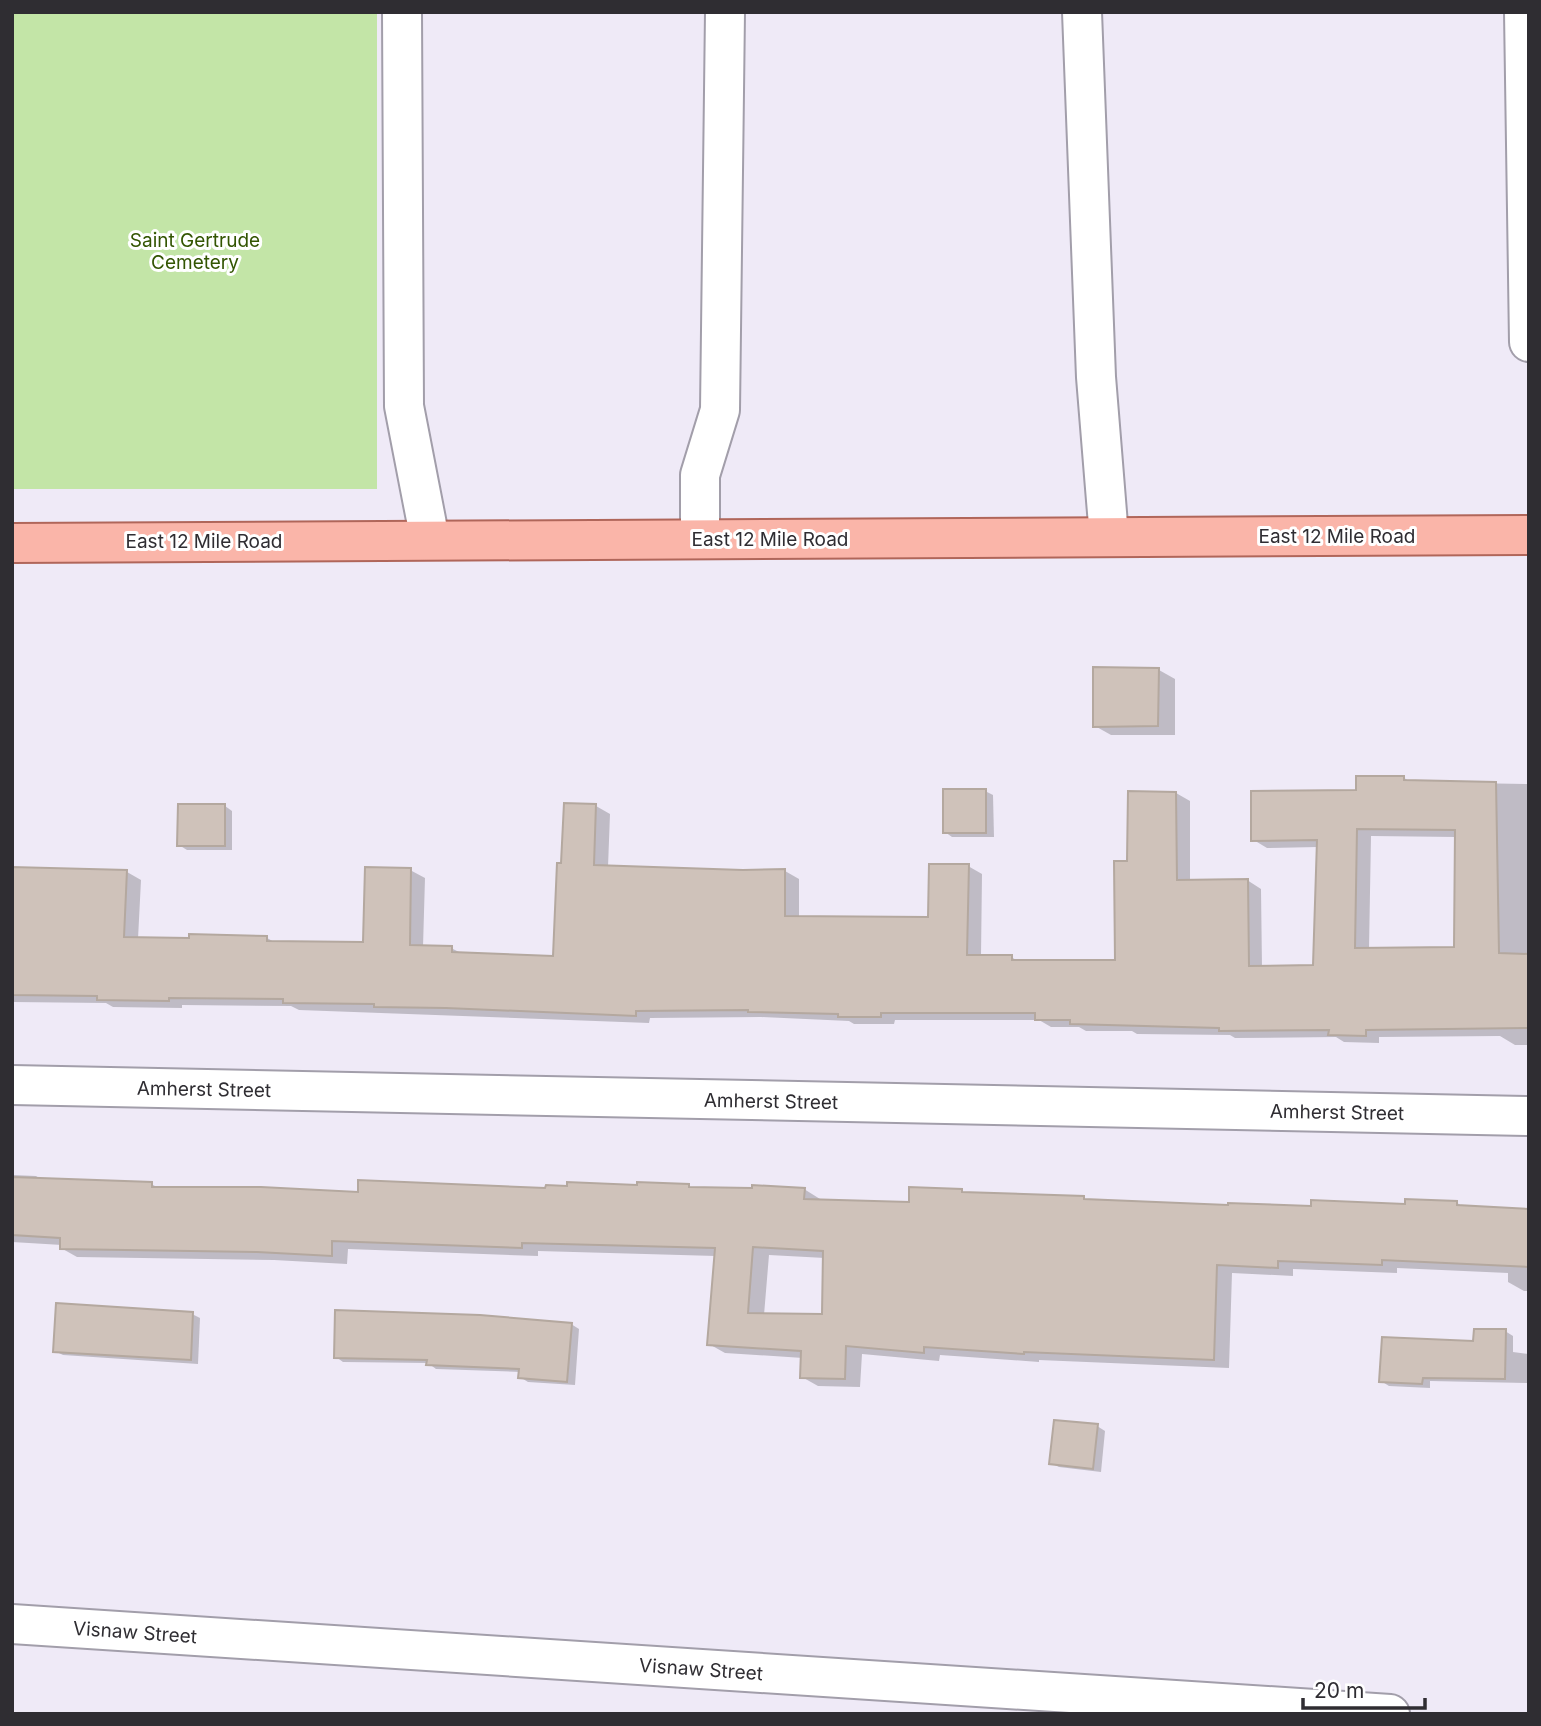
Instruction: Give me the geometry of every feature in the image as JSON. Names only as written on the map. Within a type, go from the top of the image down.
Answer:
[{"type":"main road","name":"East 12 Mile Road","points":[[12,542],[1529,536]]},
{"type":"street","points":[[402,12],[404,406],[430,540]]},
{"type":"street","points":[[700,539],[700,475],[720,410],[725,12]]},
{"type":"street","points":[[1082,12],[1096,377],[1109,537]]},
{"type":"street","points":[[1524,12],[1529,342]]},
{"type":"street","name":"Amherst Street","points":[[12,1085],[1529,1116]]},
{"type":"street","name":"Visnaw Street","points":[[12,1624],[1390,1714]]},
{"type":"green space","name":"Saint Gertrude Cemetery","points":[[12,12],[377,12],[377,489],[12,489]]},
{"type":"building","points":[[1093,667],[1159,668],[1158,726],[1093,727]]},
{"type":"building","points":[[1356,776],[1496,782],[1499,953],[1529,954],[1529,1028],[1366,1030],[1366,1036],[1328,1035],[1329,1030],[1219,1031],[1219,1028],[1070,1024],[1070,1020],[1035,1020],[1035,1013],[881,1013],[881,1017],[838,1017],[838,1014],[748,1010],[636,1011],[636,1016],[374,1007],[374,1004],[283,1003],[283,999],[97,1000],[97,996],[12,995],[12,867],[127,870],[124,937],[189,938],[189,934],[267,936],[267,941],[363,942],[365,867],[411,868],[410,945],[452,946],[452,952],[553,956],[557,863],[561,863],[564,803],[596,804],[594,865],[785,869],[785,916],[928,917],[929,864],[969,864],[967,955],[1012,955],[1012,960],[1115,960],[1114,861],[1127,861],[1128,791],[1176,792],[1177,880],[1248,879],[1249,966],[1313,965],[1317,840],[1251,841],[1251,791],[1356,790]],"holes":[[[1357,829],[1455,830],[1454,947],[1355,948]]]},
{"type":"building","points":[[943,789],[986,789],[986,833],[943,833]]},
{"type":"building","points":[[178,804],[225,804],[225,846],[177,846]]},
{"type":"building","points":[[12,1177],[152,1182],[152,1187],[261,1187],[358,1192],[358,1180],[545,1188],[546,1185],[567,1186],[567,1182],[689,1184],[689,1187],[752,1188],[752,1185],[805,1188],[804,1199],[909,1202],[909,1187],[962,1189],[962,1192],[1084,1196],[1084,1199],[1228,1205],[1311,1206],[1311,1200],[1405,1204],[1405,1199],[1457,1201],[1457,1205],[1529,1209],[1529,1267],[1382,1260],[1382,1265],[1278,1261],[1278,1268],[1217,1265],[1214,1360],[1024,1354],[924,1347],[924,1353],[846,1346],[845,1379],[800,1378],[801,1351],[707,1345],[715,1248],[522,1243],[522,1248],[332,1241],[332,1256],[60,1249],[60,1238],[12,1235]],"holes":[[[753,1247],[823,1251],[822,1314],[748,1313]]]},
{"type":"building","points":[[56,1303],[193,1312],[191,1360],[53,1352]]},
{"type":"building","points":[[335,1310],[480,1315],[572,1323],[567,1382],[518,1378],[519,1369],[426,1365],[427,1360],[334,1358]]},
{"type":"building","points":[[1474,1329],[1506,1329],[1505,1379],[1423,1378],[1422,1384],[1379,1382],[1382,1337],[1473,1341]]},
{"type":"building","points":[[1054,1420],[1098,1424],[1093,1469],[1049,1464]]}]
